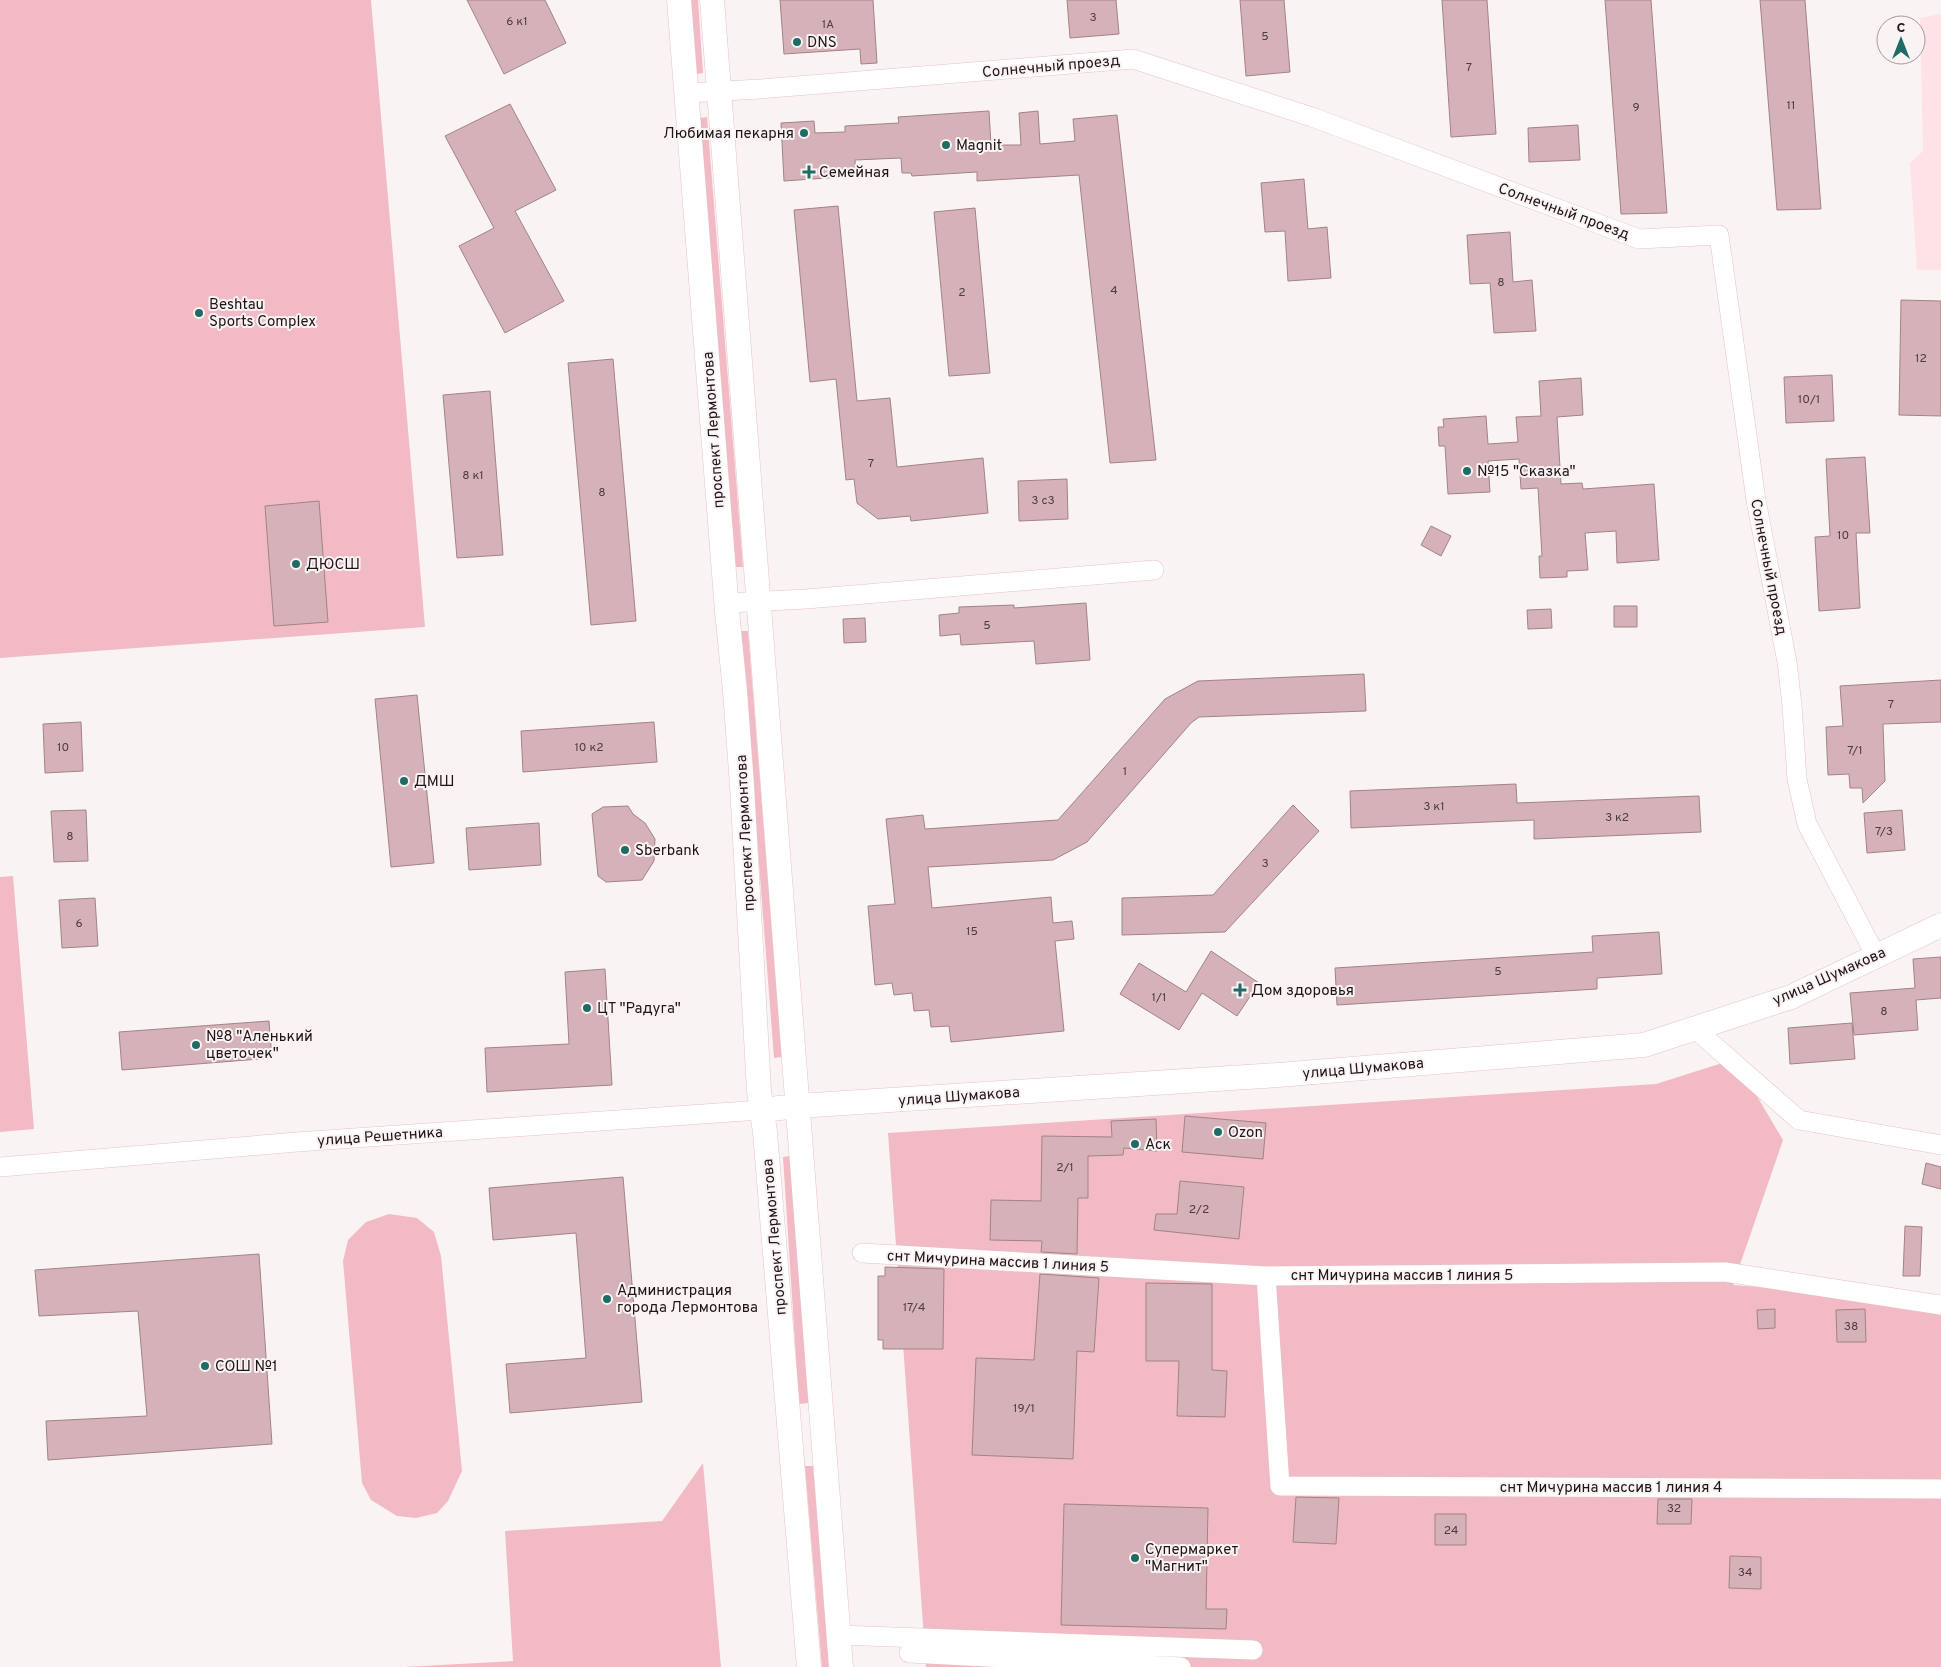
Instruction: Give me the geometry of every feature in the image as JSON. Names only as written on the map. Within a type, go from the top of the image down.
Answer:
[{"type":"street","name":"проспект Лермонтова","points":[[679,0],[742,785],[761,1110],[765,1132],[809,1667]]},
{"type":"street","name":"проспект Лермонтова","points":[[712,0],[841,1667]]},
{"type":"street","name":"Солнечный проезд","points":[[687,93],[1133,59],[1312,117],[1639,239],[1719,235],[1756,500],[1787,662],[1797,779],[1808,824],[1876,956]]},
{"type":"street","points":[[727,602],[759,602],[1154,570]]},
{"type":"street","name":"улица Шумакова","points":[[761,1110],[1278,1075],[1644,1045],[1791,997],[1941,925]]},
{"type":"street","points":[[1694,1028],[1799,1120],[1941,1145]]},
{"type":"street","name":"улица Решетника","points":[[0,1167],[306,1141],[761,1110]]},
{"type":"street","name":"снт Мичурина массив 1 линия 5","points":[[862,1253],[1266,1276],[1725,1272],[1941,1305]]},
{"type":"street","name":"снт Мичурина массив 1 линия 4","points":[[1266,1276],[1280,1486],[1941,1488]]},
{"type":"street","points":[[839,1635],[1253,1650]]},
{"type":"street","points":[[913,1658],[1181,1667]]},
{"type":"shaded area","name":"Beshtau Sports Complex","points":[[0,0],[371,0],[425,627],[0,658]]},
{"type":"shaded area","points":[[691,0],[698,0],[703,73],[697,74]]},
{"type":"shaded area","points":[[1941,14],[1941,270],[1917,270],[1910,163],[1923,151],[1921,65],[1926,65],[1926,17]]},
{"type":"shaded area","points":[[707,117],[743,567],[735,567],[700,118]]},
{"type":"shaded area","points":[[741,631],[748,631],[782,1057],[774,1058]]},
{"type":"shaded area","points":[[13,876],[34,1129],[0,1132],[0,877]]},
{"type":"shaded area","points":[[1735,1059],[1783,1140],[1733,1285],[1941,1302],[1941,1667],[926,1667],[888,1133],[1656,1084]]},
{"type":"shaded area","points":[[790,1156],[809,1403],[799,1404],[783,1157]]},
{"type":"shaded area","points":[[389,1214],[417,1218],[434,1232],[441,1256],[462,1471],[448,1501],[437,1513],[416,1518],[397,1516],[371,1500],[362,1483],[343,1261],[348,1240],[366,1222]]},
{"type":"shaded area","points":[[703,1463],[721,1667],[404,1667],[513,1661],[505,1531],[662,1521]]},
{"type":"shaded area","points":[[805,1466],[813,1466],[830,1667],[822,1667]]},
{"type":"building","points":[[467,0],[545,0],[566,43],[504,74]]},
{"type":"building","points":[[780,0],[873,0],[877,63],[861,64],[860,49],[784,54]]},
{"type":"building","points":[[1067,0],[1116,0],[1119,34],[1070,38]]},
{"type":"building","points":[[1240,0],[1284,0],[1290,72],[1246,76]]},
{"type":"building","points":[[1442,0],[1487,0],[1496,134],[1451,137]]},
{"type":"building","points":[[1605,0],[1651,0],[1667,213],[1621,214]]},
{"type":"building","points":[[1760,0],[1805,0],[1821,209],[1777,210]]},
{"type":"building","points":[[510,104],[556,190],[515,211],[564,301],[505,333],[459,246],[494,228],[445,136]]},
{"type":"building","points":[[989,111],[991,145],[1021,145],[1019,113],[1038,111],[1040,144],[1075,141],[1073,119],[1117,115],[1156,460],[1110,463],[1079,175],[977,181],[977,172],[912,176],[911,173],[902,173],[901,158],[855,160],[856,176],[784,181],[781,123],[814,121],[815,133],[845,132],[845,126],[899,123],[898,117]]},
{"type":"building","points":[[1578,125],[1580,160],[1529,162],[1528,128]]},
{"type":"building","points":[[1304,179],[1308,229],[1327,227],[1331,278],[1288,281],[1285,231],[1265,232],[1261,183]]},
{"type":"building","points":[[838,206],[857,401],[890,398],[897,467],[983,458],[988,513],[911,521],[910,516],[878,519],[857,503],[854,479],[846,480],[836,379],[810,382],[794,210]]},
{"type":"building","points":[[975,208],[990,373],[949,376],[934,212]]},
{"type":"building","points":[[1510,232],[1513,282],[1532,280],[1536,331],[1494,333],[1490,283],[1470,284],[1467,235]]},
{"type":"building","points":[[1901,300],[1941,301],[1941,416],[1899,415]]},
{"type":"building","points":[[613,359],[636,621],[591,625],[568,363]]},
{"type":"building","points":[[1832,375],[1834,421],[1786,423],[1784,377]]},
{"type":"building","name":"№15 \"Сказка\"","points":[[1581,378],[1583,415],[1557,417],[1561,484],[1582,483],[1583,489],[1654,484],[1659,560],[1617,563],[1616,531],[1585,533],[1588,570],[1567,571],[1567,577],[1540,578],[1539,556],[1542,556],[1538,488],[1521,489],[1519,459],[1488,461],[1490,492],[1448,494],[1445,446],[1439,446],[1438,427],[1444,427],[1443,419],[1486,416],[1488,444],[1518,442],[1516,417],[1541,416],[1539,381]]},
{"type":"building","points":[[490,391],[503,555],[457,558],[443,395]]},
{"type":"building","points":[[1865,457],[1870,533],[1856,533],[1860,608],[1819,611],[1815,537],[1830,536],[1826,459]]},
{"type":"building","points":[[1067,479],[1068,519],[1019,521],[1018,481]]},
{"type":"building","name":"ДЮСШ","points":[[319,501],[328,622],[274,626],[265,506]]},
{"type":"building","points":[[1431,526],[1451,536],[1441,556],[1421,545]]},
{"type":"building","points":[[1086,603],[1090,660],[1036,664],[1034,641],[961,645],[960,634],[940,636],[939,615],[959,613],[959,607],[1014,605],[1014,608]]},
{"type":"building","points":[[1614,606],[1637,606],[1637,627],[1614,627]]},
{"type":"building","points":[[1551,609],[1552,628],[1528,629],[1527,610]]},
{"type":"building","points":[[865,618],[866,642],[844,643],[843,619]]},
{"type":"building","points":[[1364,674],[1366,711],[1199,717],[1191,723],[1087,842],[1053,860],[928,867],[932,908],[1051,897],[1053,923],[1072,921],[1074,939],[1055,941],[1064,1031],[951,1042],[949,1026],[931,1027],[929,1010],[914,1011],[912,993],[894,995],[892,983],[875,985],[868,906],[895,904],[886,819],[923,815],[925,829],[1058,820],[1165,699],[1198,681]]},
{"type":"building","points":[[1941,680],[1941,722],[1883,724],[1885,781],[1863,803],[1862,788],[1850,788],[1849,774],[1828,775],[1826,727],[1843,726],[1840,686]]},
{"type":"building","name":"ДМШ","points":[[417,695],[434,863],[391,867],[375,699]]},
{"type":"building","points":[[81,722],[83,771],[45,773],[43,724]]},
{"type":"building","points":[[654,722],[657,762],[523,772],[521,731]]},
{"type":"building","points":[[1516,784],[1517,803],[1699,796],[1701,832],[1534,839],[1534,820],[1351,828],[1350,791]]},
{"type":"building","points":[[1293,805],[1319,831],[1225,932],[1122,935],[1122,898],[1213,895]]},
{"type":"building","name":"Sberbank","points":[[628,806],[633,814],[645,823],[655,839],[654,861],[642,880],[606,882],[598,876],[592,814],[603,807]]},
{"type":"building","points":[[86,810],[88,861],[54,862],[51,811]]},
{"type":"building","points":[[1902,810],[1905,850],[1867,853],[1864,813]]},
{"type":"building","points":[[539,823],[541,865],[469,870],[466,828]]},
{"type":"building","points":[[95,898],[98,946],[62,948],[59,900]]},
{"type":"building","points":[[1659,932],[1662,974],[1597,978],[1597,989],[1337,1005],[1335,968],[1593,952],[1592,936]]},
{"type":"building","points":[[1211,951],[1259,983],[1237,1016],[1202,993],[1179,1030],[1120,994],[1139,963],[1186,992]]},
{"type":"building","points":[[1941,957],[1941,998],[1916,1000],[1918,1030],[1854,1035],[1850,993],[1915,988],[1913,959]]},
{"type":"building","name":"ЦТ \"Радуга\"","points":[[605,969],[612,1085],[487,1092],[485,1048],[569,1044],[565,972]]},
{"type":"building","name":"№8 \"Аленький цветочек\"","points":[[269,1021],[272,1058],[122,1070],[119,1032]]},
{"type":"building","points":[[1852,1023],[1855,1059],[1790,1064],[1788,1028]]},
{"type":"building","points":[[1185,1116],[1266,1123],[1263,1159],[1182,1152]]},
{"type":"building","points":[[1156,1119],[1157,1151],[1124,1148],[1123,1155],[1088,1156],[1088,1198],[1078,1198],[1077,1254],[1041,1252],[1042,1241],[990,1240],[991,1200],[1041,1201],[1042,1136],[1112,1137],[1111,1121]]},
{"type":"building","points":[[1926,1163],[1941,1167],[1941,1189],[1922,1184]]},
{"type":"building","name":"Администрация города Лермонтова","points":[[623,1177],[642,1402],[510,1413],[506,1364],[586,1358],[576,1233],[493,1240],[489,1188]]},
{"type":"building","points":[[1180,1181],[1244,1187],[1239,1239],[1154,1230],[1156,1214],[1177,1214]]},
{"type":"building","points":[[1905,1226],[1922,1227],[1920,1276],[1903,1276]]},
{"type":"building","name":"СОШ №1","points":[[259,1254],[272,1444],[48,1460],[46,1421],[147,1416],[138,1311],[39,1316],[35,1270]]},
{"type":"building","points":[[885,1267],[944,1269],[943,1349],[883,1349],[883,1340],[878,1340],[878,1276],[885,1276]]},
{"type":"building","points":[[1040,1274],[1099,1278],[1094,1352],[1077,1351],[1073,1459],[972,1455],[976,1358],[1034,1360]]},
{"type":"building","points":[[1146,1283],[1212,1284],[1212,1370],[1227,1371],[1225,1417],[1177,1416],[1179,1361],[1146,1361]]},
{"type":"building","points":[[1775,1309],[1775,1328],[1758,1329],[1757,1310]]},
{"type":"building","points":[[1865,1309],[1866,1342],[1837,1342],[1836,1310]]},
{"type":"building","points":[[1296,1497],[1339,1498],[1336,1544],[1293,1542]]},
{"type":"building","points":[[1658,1499],[1692,1499],[1691,1524],[1657,1524]]},
{"type":"building","name":"Супермаркет \"Магнит\"","points":[[1064,1504],[1208,1508],[1206,1609],[1227,1609],[1226,1629],[1061,1625]]},
{"type":"building","points":[[1435,1514],[1466,1514],[1466,1545],[1435,1545]]},
{"type":"building","points":[[1730,1556],[1761,1557],[1761,1589],[1729,1588]]},
{"type":"place","name":"DNS","points":[[797,42]]},
{"type":"place","name":"Любимая пекарня","points":[[804,133]]},
{"type":"place","name":"Magnit","points":[[946,145]]},
{"type":"place","name":"Семейная","points":[[809,172]]},
{"type":"place","name":"Beshtau Sports Complex","points":[[199,313]]},
{"type":"place","name":"№15 \"Сказка\"","points":[[1467,471]]},
{"type":"place","name":"ДЮСШ","points":[[296,564]]},
{"type":"place","name":"ДМШ","points":[[404,781]]},
{"type":"place","name":"Sberbank","points":[[625,850]]},
{"type":"place","name":"Дом здоровья","points":[[1240,990]]},
{"type":"place","name":"ЦТ \"Радуга\"","points":[[587,1008]]},
{"type":"place","name":"№8 \"Аленький цветочек\"","points":[[196,1045]]},
{"type":"place","name":"Ozon","points":[[1218,1132]]},
{"type":"place","name":"Аск","points":[[1135,1144]]},
{"type":"place","name":"Администрация города Лермонтова","points":[[607,1299]]},
{"type":"place","name":"СОШ №1","points":[[205,1366]]},
{"type":"place","name":"Супермаркет \"Магнит\"","points":[[1135,1558]]}]
